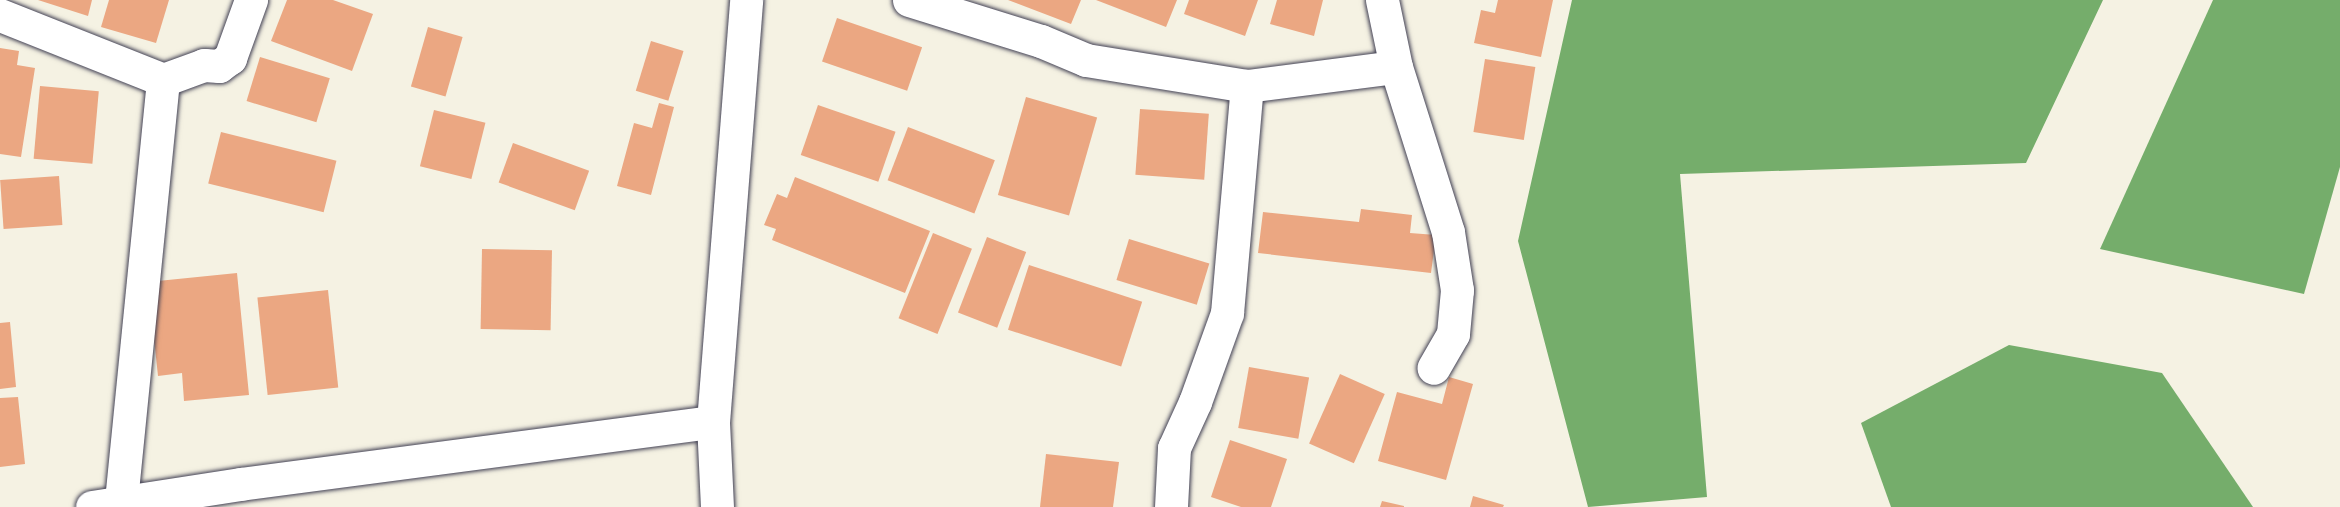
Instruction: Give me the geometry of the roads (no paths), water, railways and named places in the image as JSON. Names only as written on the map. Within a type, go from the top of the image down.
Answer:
[{"type":"street","points":[[0,15],[163,80],[204,65],[219,66],[230,58],[251,0]]},
{"type":"street","points":[[717,507],[713,422],[746,0]]},
{"type":"street","points":[[909,0],[1041,41],[1086,60],[1247,86],[1396,67]]},
{"type":"street","points":[[1382,0],[1396,67],[1448,232],[1457,290],[1453,334],[1433,368]]},
{"type":"street","points":[[163,80],[107,504],[713,422]]},
{"type":"street","points":[[1170,507],[1174,448],[1196,402],[1227,313],[1247,86]]}]
